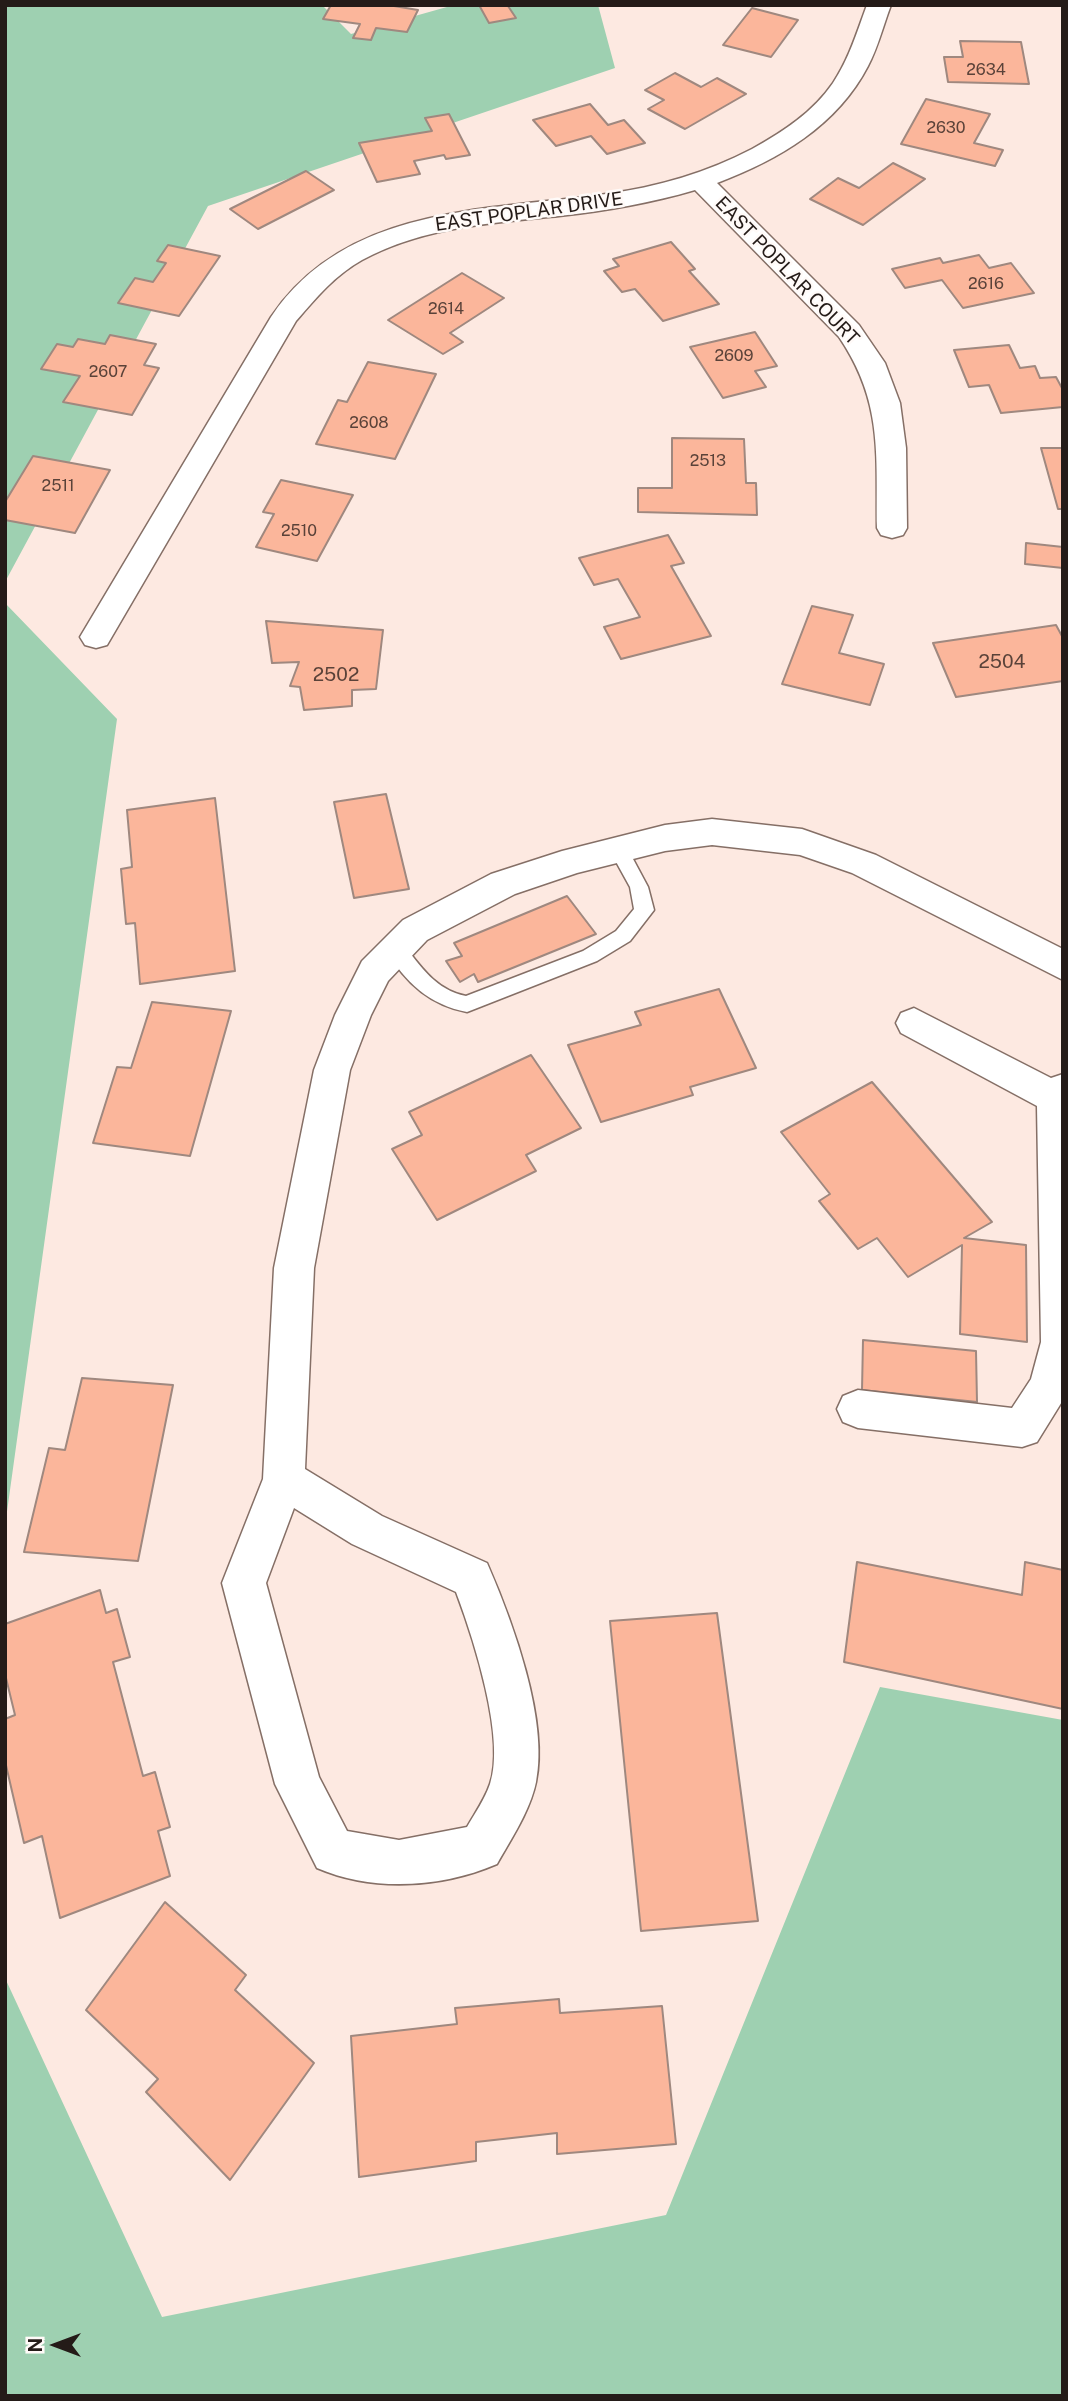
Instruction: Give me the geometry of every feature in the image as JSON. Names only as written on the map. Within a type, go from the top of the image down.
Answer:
[{"type":"street","name":"EAST POPLAR DRIVE","points":[[96,637],[285,317],[310,286],[334,266],[366,247],[423,226],[478,215],[604,203],[701,181],[773,148],[801,131],[822,112],[852,72],[879,5]]},
{"type":"street","name":"EAST POPLAR COURT","points":[[701,181],[849,331],[871,363],[886,403],[891,448],[892,528]]},
{"type":"street","points":[[284,1479],[366,1530],[472,1578],[485,1610],[513,1720],[514,1782],[481,1848],[399,1863],[333,1852],[298,1784],[244,1583],[284,1479],[294,1268],[332,1070],[352,1015],[374,971],[415,930],[503,884],[574,860],[618,849],[665,838],[712,832],[802,842],[864,864],[1063,967]]},
{"type":"street","points":[[858,1409],[1022,1428],[1049,1386],[1061,1342],[1059,1094],[914,1023]]},
{"type":"lane","points":[[396,949],[425,985],[446,1001],[467,1004],[590,956],[623,936],[644,910],[639,887],[618,849]]},
{"type":"green space","points":[[5,5],[322,5],[351,34],[454,5],[598,5],[615,68],[208,206],[5,582]]},
{"type":"green space","points":[[5,603],[117,719],[5,1526]]},
{"type":"green space","points":[[880,1687],[1063,1720],[1063,2396],[5,2396],[5,1978],[162,2317],[666,2215]]},
{"type":"building","points":[[331,5],[388,5],[418,10],[407,32],[376,28],[371,40],[353,38],[360,24],[323,19]]},
{"type":"building","points":[[479,5],[515,5],[508,6],[516,18],[489,23]]},
{"type":"building","points":[[752,8],[798,20],[771,57],[723,45]]},
{"type":"building","points":[[960,41],[1021,42],[1029,84],[948,82],[944,57],[963,57]]},
{"type":"building","points":[[675,73],[701,87],[717,78],[746,94],[685,129],[648,109],[664,100],[645,90]]},
{"type":"building","points":[[926,99],[990,114],[974,143],[1003,150],[995,166],[901,144]]},
{"type":"building","points":[[590,104],[608,125],[624,120],[645,143],[607,154],[591,136],[556,146],[533,120]]},
{"type":"building","points":[[449,114],[470,155],[446,159],[444,155],[414,161],[420,174],[377,182],[359,143],[432,131],[425,118]]},
{"type":"building","points":[[893,163],[925,179],[863,225],[810,199],[838,178],[859,188]]},
{"type":"building","points":[[306,171],[334,190],[258,229],[230,209]]},
{"type":"building","points":[[671,242],[695,269],[689,271],[719,304],[663,321],[635,289],[622,292],[604,271],[619,266],[613,259]]},
{"type":"building","points":[[168,245],[220,256],[179,316],[118,303],[135,278],[153,282],[166,263],[157,261]]},
{"type":"building","points":[[979,255],[989,268],[1011,263],[1034,293],[963,308],[942,280],[905,288],[892,269],[940,258],[943,263]]},
{"type":"building","points":[[462,273],[504,298],[450,333],[463,342],[443,354],[388,320]]},
{"type":"building","points":[[755,332],[777,366],[755,371],[766,387],[723,398],[690,347]]},
{"type":"building","points":[[110,335],[156,344],[144,365],[159,368],[132,415],[63,402],[80,376],[41,369],[57,344],[73,347],[78,339],[105,344]]},
{"type":"building","points":[[1009,345],[1020,368],[1035,366],[1040,378],[1056,377],[1063,390],[1063,407],[1001,413],[989,385],[969,387],[954,350]]},
{"type":"building","points":[[368,362],[436,374],[395,459],[316,444],[338,400],[347,402]]},
{"type":"building","points":[[672,438],[744,439],[746,483],[756,483],[757,515],[638,512],[638,488],[672,488]]},
{"type":"building","points":[[1041,448],[1063,448],[1063,509],[1058,509]]},
{"type":"building","points":[[33,456],[110,470],[75,533],[5,520],[5,502]]},
{"type":"building","points":[[281,480],[353,495],[317,561],[256,547],[274,514],[263,512]]},
{"type":"building","points":[[668,535],[684,563],[671,566],[711,636],[621,659],[604,627],[640,617],[618,579],[594,585],[579,558]]},
{"type":"building","points":[[1026,543],[1063,547],[1063,568],[1025,564]]},
{"type":"building","points":[[812,606],[853,615],[839,653],[884,664],[870,705],[782,684]]},
{"type":"building","points":[[266,621],[383,630],[376,689],[352,690],[352,706],[304,710],[300,687],[290,686],[299,662],[272,663]]},
{"type":"building","points":[[1056,625],[1063,638],[1063,681],[956,697],[933,643]]},
{"type":"building","points":[[386,794],[409,889],[354,898],[334,802]]},
{"type":"building","points":[[215,798],[235,971],[140,984],[135,923],[126,924],[121,869],[132,867],[127,810]]},
{"type":"building","points":[[567,896],[596,934],[478,982],[474,974],[460,982],[446,961],[462,956],[454,943]]},
{"type":"building","points":[[719,989],[756,1068],[690,1087],[693,1095],[601,1122],[568,1045],[641,1025],[635,1012]]},
{"type":"building","points":[[152,1002],[231,1011],[190,1156],[93,1143],[117,1067],[131,1068]]},
{"type":"building","points":[[531,1055],[581,1128],[526,1155],[536,1171],[437,1220],[392,1149],[422,1135],[409,1112]]},
{"type":"building","points":[[872,1082],[992,1222],[964,1238],[1026,1245],[1027,1342],[960,1334],[962,1245],[908,1277],[877,1238],[858,1249],[819,1201],[830,1194],[781,1132]]},
{"type":"building","points":[[863,1340],[976,1351],[977,1402],[862,1390]]},
{"type":"building","points":[[82,1378],[173,1385],[138,1561],[24,1552],[49,1448],[65,1450]]},
{"type":"building","points":[[857,1562],[1022,1595],[1025,1562],[1063,1570],[1063,1709],[844,1662]]},
{"type":"building","points":[[100,1590],[106,1613],[117,1609],[130,1657],[113,1662],[143,1776],[155,1772],[170,1827],[158,1831],[170,1876],[60,1918],[42,1836],[24,1843],[5,1761],[5,1719],[15,1715],[5,1674],[5,1624]]},
{"type":"building","points":[[717,1613],[758,1921],[641,1931],[610,1621]]},
{"type":"building","points":[[165,1902],[246,1975],[235,1990],[314,2063],[230,2180],[146,2092],[158,2079],[86,2010]]},
{"type":"building","points":[[559,1999],[560,2013],[662,2006],[676,2144],[557,2154],[557,2133],[476,2142],[476,2161],[359,2177],[351,2036],[457,2024],[455,2008]]}]
